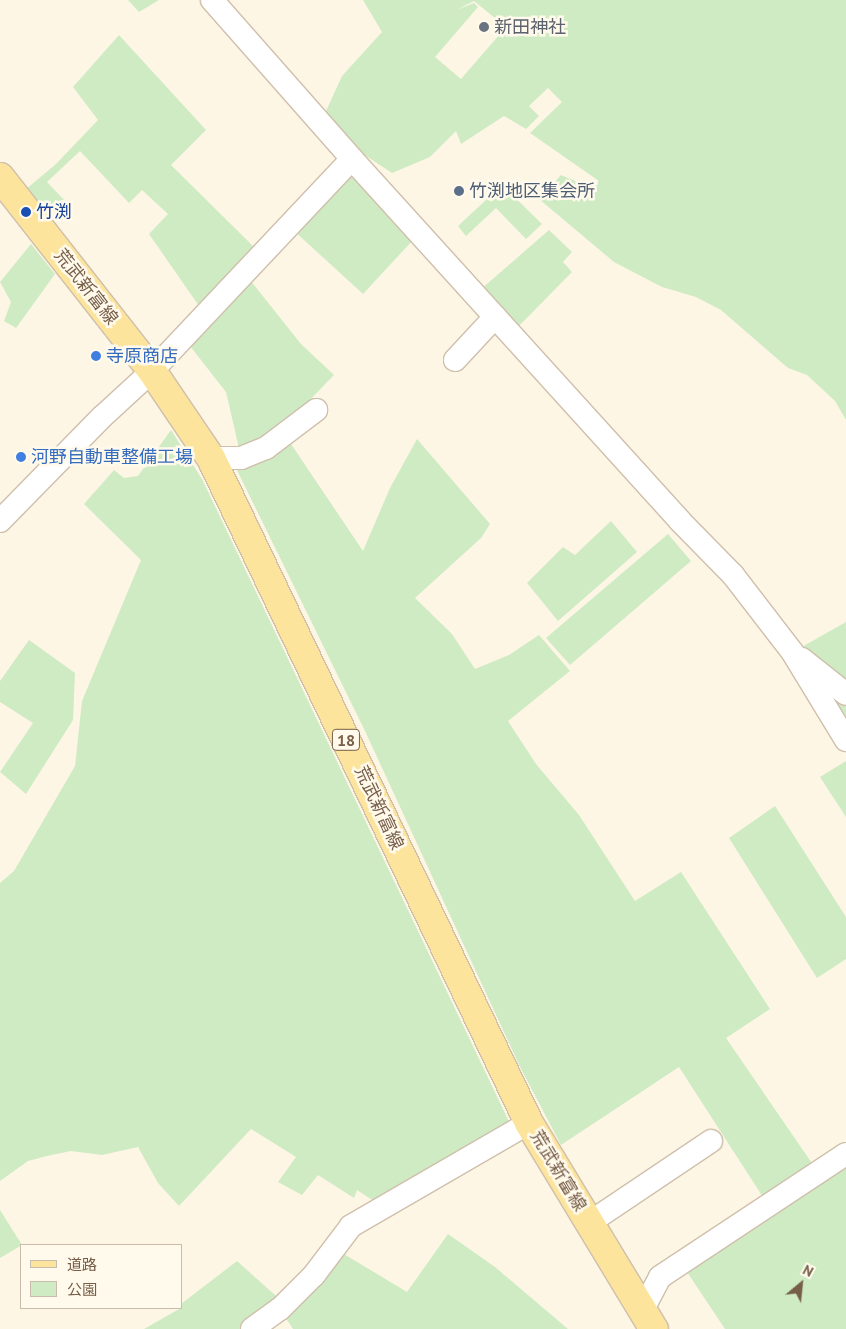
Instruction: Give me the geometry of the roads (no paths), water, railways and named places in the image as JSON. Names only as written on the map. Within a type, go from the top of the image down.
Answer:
[{"type":"main road","name":"荒武新富線","points":[[0,177],[152,371],[211,458],[529,1123],[648,1320]]},
{"type":"street","points":[[212,0],[495,317],[680,521],[733,575],[793,653],[846,740]]},
{"type":"street","points":[[0,521],[102,417],[152,371],[352,159]]},
{"type":"street","points":[[455,360],[495,317]]},
{"type":"street","points":[[211,458],[241,458],[266,448],[316,410]]},
{"type":"street","points":[[793,653],[846,694]]},
{"type":"street","points":[[252,1329],[280,1309],[314,1275],[351,1226],[529,1123]]},
{"type":"street","points":[[589,1223],[711,1141]]},
{"type":"street","points":[[648,1320],[660,1277],[846,1154]]},
{"type":"place","name":"新田神社","points":[[484,27]]},
{"type":"place","name":"竹渕地区集会所","points":[[459,191]]},
{"type":"place","name":"竹渕","points":[[26,212]]},
{"type":"place","name":"寺原商店","points":[[96,356]]},
{"type":"place","name":"河野自動車整備工場","points":[[21,457]]}]
